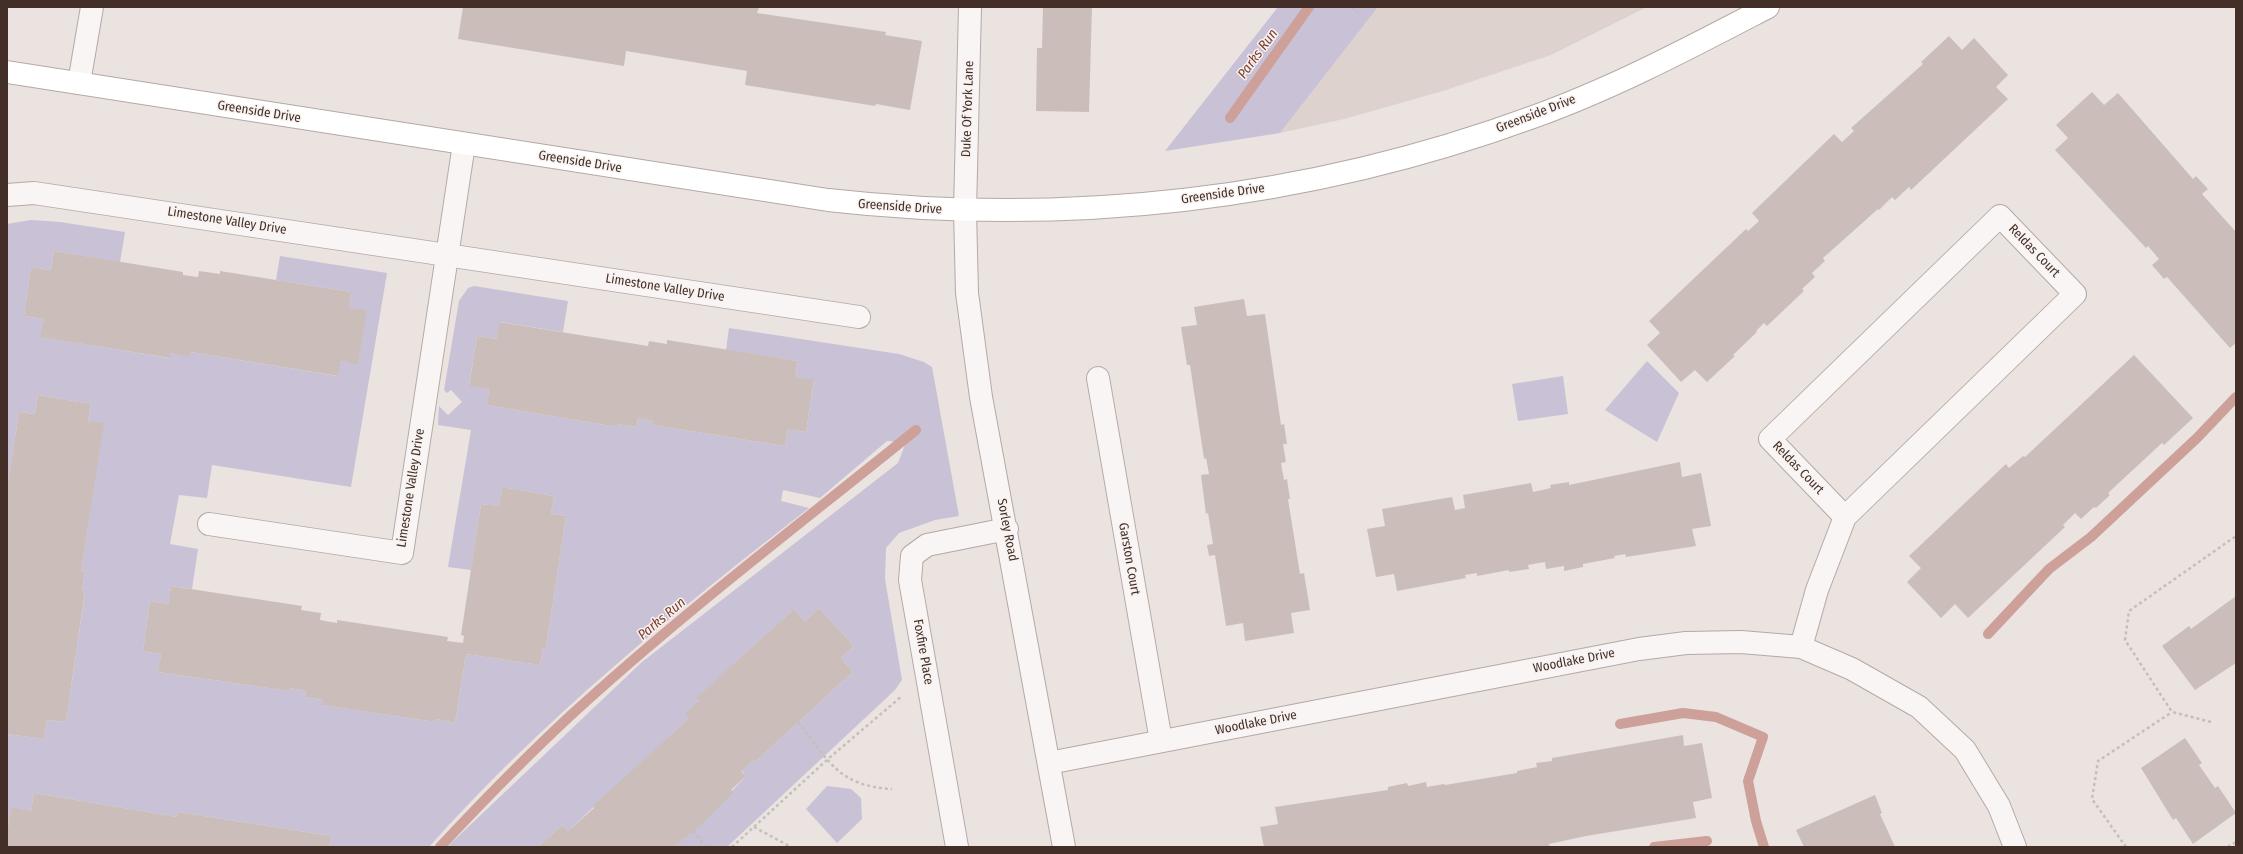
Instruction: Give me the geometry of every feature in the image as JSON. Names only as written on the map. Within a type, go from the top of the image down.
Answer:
[{"type":"street","points":[[79,83],[92,7]]},
{"type":"street","name":"Duke Of York Lane","points":[[965,211],[970,7]]},
{"type":"street","name":"Greenside Drive","points":[[7,72],[828,200],[882,206],[965,211],[1072,209],[1179,200],[1324,179],[1462,142],[1535,116],[1611,84],[1689,48],[1768,7]]},
{"type":"street","name":"Limestone Valley Drive","points":[[209,524],[402,553],[464,144]]},
{"type":"street","name":"Limestone Valley Drive","points":[[7,195],[34,193],[859,317]]},
{"type":"street","name":"Sorley Road","points":[[965,211],[967,293],[981,397],[1007,529],[1064,847]]},
{"type":"street","name":"Reldas Court","points":[[1801,647],[1817,590],[1845,517],[2075,294],[2000,216],[1770,439],[1845,517]]},
{"type":"street","name":"Garston Court","points":[[1098,378],[1161,741]]},
{"type":"street","name":"Foxfire Place","points":[[958,847],[910,580],[912,556],[927,545],[1007,529]]},
{"type":"street","name":"Woodlake Drive","points":[[1049,763],[1639,649],[1686,643],[1741,642],[1801,647],[1852,669],[1919,707],[1925,712],[1965,750],[1999,806],[2015,847]]},
{"type":"path","points":[[1352,7],[1358,12]]},
{"type":"path","points":[[2211,722],[2172,712],[2125,640],[2129,611],[2236,536]]},
{"type":"path","points":[[732,847],[828,759],[926,675]]},
{"type":"path","points":[[2126,847],[2092,799],[2098,761],[2172,712]]},
{"type":"path","points":[[798,722],[839,772],[856,783],[872,788],[892,788]]},
{"type":"path","points":[[754,827],[791,847]]},
{"type":"path","points":[[693,831],[706,847]]},
{"type":"path","points":[[2228,847],[2236,842]]},
{"type":"shaded area","points":[[1278,7],[1378,7],[1280,133],[1165,151]]},
{"type":"shaded area","points":[[1378,7],[1647,7],[1551,55],[1443,91],[1344,119],[1280,133]]},
{"type":"shaded area","points":[[31,220],[60,222],[125,232],[120,262],[54,251],[51,270],[31,267],[24,316],[44,319],[41,337],[169,358],[170,353],[190,356],[191,352],[337,376],[341,361],[358,363],[366,311],[349,308],[351,292],[276,280],[280,256],[387,273],[351,487],[212,465],[207,498],[179,495],[170,544],[198,549],[192,589],[171,586],[168,604],[150,601],[143,651],[161,654],[158,672],[289,691],[290,688],[306,691],[305,697],[323,700],[323,705],[436,722],[436,719],[455,723],[466,654],[540,665],[543,648],[546,648],[566,516],[551,514],[554,496],[502,487],[499,506],[481,504],[471,570],[448,567],[471,430],[438,425],[439,406],[448,415],[462,402],[451,390],[447,393],[444,390],[459,301],[468,288],[474,286],[568,301],[563,332],[500,322],[497,339],[477,336],[469,385],[489,389],[487,405],[617,427],[618,424],[637,427],[638,418],[653,421],[653,425],[785,446],[788,429],[806,432],[814,381],[795,377],[798,361],[726,350],[729,328],[899,354],[924,362],[932,367],[959,516],[935,520],[899,533],[886,548],[885,579],[902,680],[895,690],[727,847],[674,847],[698,827],[746,776],[741,770],[753,760],[755,762],[853,672],[841,658],[854,646],[819,608],[805,621],[794,609],[697,698],[699,701],[689,718],[568,831],[562,825],[538,847],[447,847],[642,662],[898,463],[906,442],[887,441],[820,498],[783,490],[781,501],[809,508],[709,587],[611,669],[517,755],[472,800],[429,847],[329,847],[331,836],[178,812],[177,817],[34,793],[31,811],[11,808],[7,833],[7,734],[44,739],[47,720],[66,722],[85,592],[82,591],[85,572],[81,571],[103,424],[88,421],[91,404],[38,395],[35,414],[19,412],[7,489],[7,224]]},
{"type":"shaded area","points":[[1647,361],[1679,393],[1657,442],[1605,410]]},
{"type":"shaded area","points":[[1563,376],[1568,414],[1518,421],[1512,384]]},
{"type":"shaded area","points":[[827,786],[851,789],[861,798],[862,819],[837,843],[806,809]]},
{"type":"building","points":[[463,7],[759,7],[757,13],[886,32],[885,35],[922,41],[910,110],[876,104],[875,106],[745,85],[747,71],[626,51],[624,66],[458,39]]},
{"type":"building","points":[[1043,7],[1092,7],[1089,112],[1036,111],[1037,48],[1042,48]]},
{"type":"building","points":[[1949,36],[1962,50],[1974,38],[2008,75],[1996,87],[2008,99],[1911,190],[1909,187],[1895,200],[1892,197],[1823,258],[1825,261],[1812,273],[1815,277],[1802,289],[1804,291],[1767,326],[1764,323],[1756,331],[1757,332],[1733,355],[1735,356],[1707,382],[1695,370],[1681,382],[1647,345],[1660,333],[1649,321],[1746,229],[1748,231],[1759,221],[1752,213],[1834,134],[1842,142],[1854,131],[1851,128],[1923,64],[1921,62]]},
{"type":"building","points":[[2092,92],[2104,105],[2118,93],[2193,179],[2196,176],[2208,189],[2202,194],[2236,232],[2236,343],[2230,348],[2167,277],[2164,279],[2152,265],[2159,259],[2148,246],[2146,248],[2055,150],[2068,138],[2056,125]]},
{"type":"building","points":[[54,251],[183,272],[183,275],[198,277],[199,271],[220,274],[220,271],[351,292],[349,308],[367,310],[358,364],[341,361],[338,376],[191,352],[190,357],[170,353],[170,358],[40,337],[44,319],[24,316],[31,267],[51,270]]},
{"type":"building","points":[[1244,299],[1247,316],[1265,314],[1281,425],[1284,424],[1287,444],[1283,444],[1286,462],[1281,463],[1284,480],[1287,479],[1290,499],[1288,499],[1300,574],[1304,573],[1310,610],[1291,613],[1294,633],[1245,641],[1243,623],[1226,626],[1215,555],[1209,556],[1207,545],[1213,544],[1208,513],[1206,514],[1201,475],[1209,474],[1206,458],[1204,459],[1190,365],[1187,365],[1181,327],[1197,325],[1194,307]]},
{"type":"building","points":[[499,322],[648,346],[649,341],[667,344],[667,340],[798,361],[795,377],[814,380],[806,432],[788,429],[785,446],[653,425],[653,421],[638,418],[637,427],[618,424],[617,427],[487,405],[489,389],[469,386],[477,336],[497,339]]},
{"type":"building","points":[[2134,355],[2193,418],[2164,445],[2162,443],[2108,493],[2110,495],[2096,508],[2094,507],[2081,519],[2075,513],[2063,525],[2065,527],[1968,618],[1955,604],[1941,618],[1907,582],[1921,568],[1909,556],[2006,464],[2009,468],[2023,456],[2025,457]]},
{"type":"building","points":[[38,395],[91,404],[88,421],[104,423],[81,571],[85,572],[82,591],[85,591],[66,722],[47,720],[44,739],[7,734],[7,489],[19,412],[35,414]]},
{"type":"building","points":[[1680,462],[1682,477],[1701,473],[1711,526],[1692,529],[1696,546],[1626,557],[1625,554],[1614,556],[1615,558],[1583,564],[1583,567],[1564,571],[1564,566],[1546,569],[1545,562],[1528,565],[1529,569],[1509,572],[1509,570],[1477,576],[1477,573],[1465,575],[1466,578],[1397,591],[1394,574],[1376,577],[1367,529],[1385,526],[1382,509],[1452,497],[1455,510],[1465,508],[1463,495],[1531,483],[1533,492],[1551,488],[1550,485],[1569,482],[1569,485]]},
{"type":"building","points":[[502,487],[554,496],[551,514],[566,516],[546,648],[543,648],[540,665],[466,654],[455,723],[436,719],[436,722],[322,705],[323,700],[305,697],[306,691],[290,688],[289,691],[158,672],[161,654],[143,651],[150,601],[168,604],[171,586],[302,606],[301,610],[321,613],[320,620],[337,623],[337,620],[448,637],[447,641],[463,643],[464,636],[461,635],[481,504],[499,506]]},
{"type":"building","points":[[2236,596],[2236,663],[2195,690],[2162,646],[2189,626],[2191,629]]},
{"type":"building","points":[[819,608],[854,646],[841,658],[853,672],[755,762],[753,760],[741,771],[746,776],[731,790],[734,792],[699,827],[674,847],[538,847],[562,825],[568,831],[594,808],[593,806],[689,718],[685,714],[699,701],[696,698],[794,609],[805,621]]},
{"type":"building","points":[[1683,735],[1684,746],[1702,743],[1712,798],[1693,802],[1696,818],[1586,836],[1549,844],[1550,847],[1264,847],[1260,827],[1278,824],[1275,807],[1388,790],[1388,787],[1407,783],[1408,786],[1426,782],[1427,787],[1517,773],[1517,771],[1537,767],[1536,763],[1552,761],[1552,758]]},
{"type":"building","points":[[2185,738],[2202,763],[2199,765],[2215,788],[2218,786],[2236,813],[2193,844],[2176,818],[2173,820],[2141,768]]},
{"type":"building","points":[[34,793],[177,817],[178,812],[331,836],[329,847],[7,847],[7,833],[11,807],[31,811]]},
{"type":"building","points":[[1875,795],[1882,813],[1880,814],[1895,847],[1804,847],[1796,830]]},
{"type":"waterway","name":"Parks Run","points":[[1230,118],[1309,7]]},
{"type":"waterway","points":[[1988,634],[2049,569],[2091,537],[2197,438],[2236,397]]},
{"type":"waterway","name":"Parks Run","points":[[440,847],[570,716],[654,642],[741,570],[916,430]]},
{"type":"waterway","points":[[1620,724],[1683,713],[1716,717],[1763,737],[1748,781],[1756,821],[1764,847]]},
{"type":"waterway","points":[[1654,847],[1707,841]]}]
